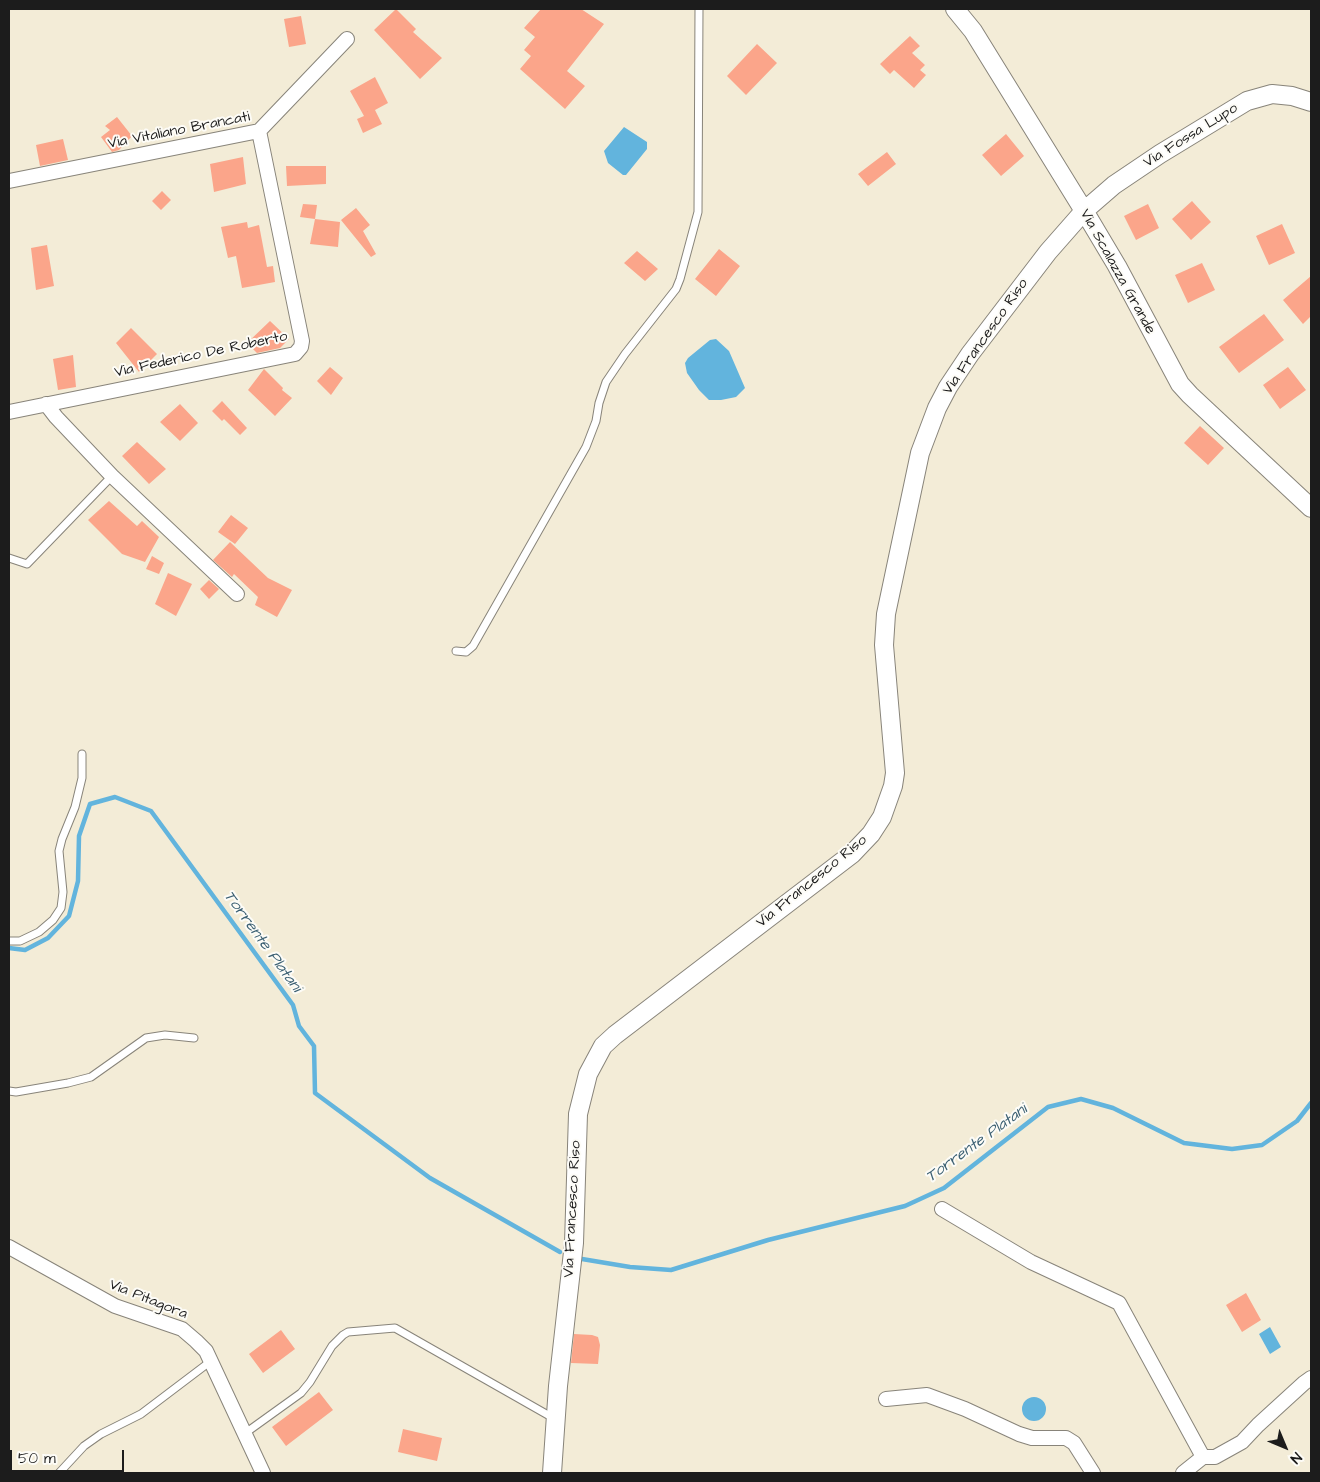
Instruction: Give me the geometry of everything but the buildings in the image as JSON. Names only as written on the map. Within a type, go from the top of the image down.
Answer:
[{"type":"street","name":"Via Scalazza Grande","points":[[955,9],[973,31],[1084,211],[1117,266],[1180,384],[1311,508]]},
{"type":"street","name":"Via Vitaliano Brancati","points":[[9,181],[259,131],[348,39]]},
{"type":"street","name":"Via Fossa Lupo","points":[[1084,211],[1114,185],[1160,154],[1247,101],[1272,94],[1292,96],[1311,102]]},
{"type":"street","name":"Via Federico De Roberto","points":[[9,412],[295,354],[301,347],[302,341],[259,131]]},
{"type":"street","name":"Via Francesco Riso","points":[[552,1473],[555,1419],[574,1243],[578,1114],[588,1074],[603,1046],[615,1034],[852,854],[872,834],[882,817],[893,786],[895,773],[884,645],[886,614],[920,453],[941,401],[970,354],[1048,252],[1084,211]]},
{"type":"street","points":[[46,404],[112,476],[237,594]]},
{"type":"street","points":[[942,1209],[1031,1262],[1119,1303],[1203,1458]]},
{"type":"street","name":"Via Pitagora","points":[[9,1247],[115,1306],[182,1329],[206,1352],[263,1473]]},
{"type":"street","points":[[1183,1473],[1203,1458],[1215,1457],[1242,1442],[1264,1419],[1311,1378]]},
{"type":"street","points":[[886,1399],[927,1395],[965,1409],[1019,1434],[1032,1438],[1066,1438],[1074,1443],[1093,1473]]},
{"type":"lane","points":[[456,651],[466,652],[473,646],[586,447],[596,421],[599,403],[606,382],[625,354],[676,289],[680,279],[698,212],[699,9]]},
{"type":"lane","points":[[9,558],[27,564],[112,476]]},
{"type":"lane","points":[[9,941],[20,941],[39,932],[54,920],[61,908],[63,892],[59,851],[75,807],[82,778],[82,754]]},
{"type":"lane","points":[[9,1091],[16,1092],[91,1077],[146,1038],[165,1035],[194,1038]]},
{"type":"lane","points":[[244,1434],[301,1392],[310,1382],[332,1346],[342,1335],[348,1332],[395,1328],[555,1419]]},
{"type":"lane","points":[[59,1473],[84,1446],[101,1434],[141,1414],[211,1361]]},
{"type":"water","points":[[624,127],[647,142],[647,149],[626,175],[623,175],[608,163],[604,151]]},
{"type":"water","points":[[716,339],[729,351],[745,388],[736,397],[709,400],[687,373],[685,363],[688,358],[710,340]]},
{"type":"water","points":[[1270,1327],[1281,1347],[1270,1354],[1259,1334]]},
{"type":"water","points":[[1034,1397],[1042,1401],[1046,1409],[1042,1417],[1034,1421],[1026,1417],[1022,1409],[1026,1401]]},
{"type":"waterway","name":"Torrente Platani","points":[[9,948],[25,950],[48,938],[69,916],[78,881],[79,836],[90,804],[115,797],[151,811],[293,1005],[299,1026],[314,1046],[315,1093],[430,1178],[560,1252]]},
{"type":"waterway","name":"Torrente Platani","points":[[582,1259],[630,1267],[671,1270],[768,1240],[905,1206],[944,1188],[1048,1107],[1081,1099],[1113,1108],[1184,1143],[1232,1149],[1262,1145],[1297,1121],[1311,1103]]}]
